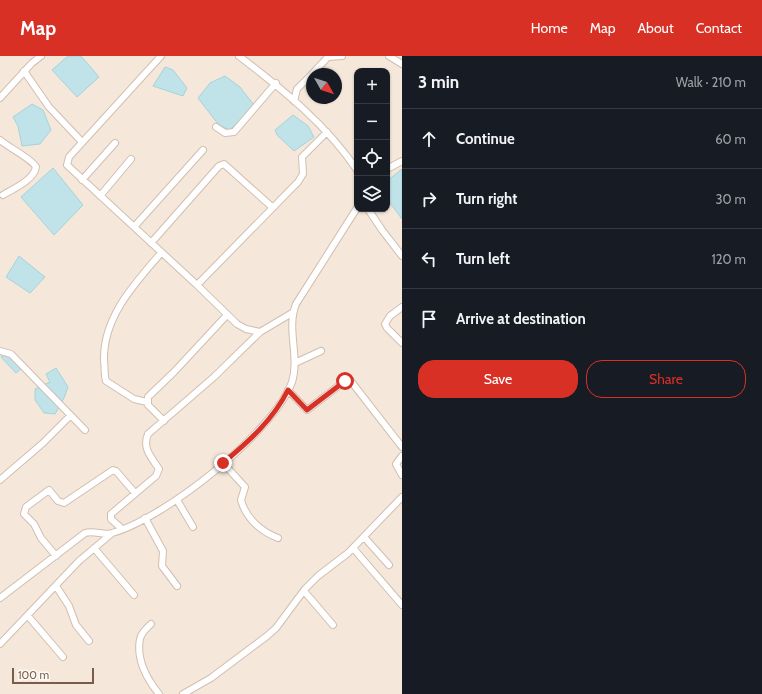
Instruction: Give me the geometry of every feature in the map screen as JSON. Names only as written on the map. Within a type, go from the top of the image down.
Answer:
[{"type":"street","points":[[28,56],[32,63]]},
{"type":"street","points":[[0,98],[24,71],[41,56]]},
{"type":"street","points":[[161,56],[82,142],[66,162],[69,168],[197,285],[227,315],[246,330],[260,332]]},
{"type":"street","points":[[238,56],[276,83],[294,102],[327,132],[354,166]]},
{"type":"street","points":[[318,68],[329,56],[342,56]]},
{"type":"street","points":[[389,56],[402,64]]},
{"type":"street","points":[[24,71],[49,107],[82,142]]},
{"type":"street","points":[[294,102],[297,89],[306,80]]},
{"type":"street","points":[[216,127],[225,133],[234,132],[276,83]]},
{"type":"street","points":[[197,285],[301,178],[302,157],[327,132]]},
{"type":"street","points":[[0,140],[33,163],[36,167],[34,173],[25,181],[3,195]]},
{"type":"street","points":[[82,180],[115,143]]},
{"type":"street","points":[[134,227],[203,150]]},
{"type":"street","points":[[100,196],[131,159]]},
{"type":"street","points":[[390,167],[402,161]]},
{"type":"street","points":[[151,243],[219,166],[224,164],[272,208]]},
{"type":"street","points":[[0,644],[94,548],[111,534],[145,518],[177,500],[223,463],[262,428],[278,407],[288,390],[294,372],[295,363],[292,313],[301,295],[354,212]]},
{"type":"street","points":[[370,212],[402,256]]},
{"type":"street","points":[[161,253],[144,273],[115,314],[108,327],[103,348],[106,381],[129,397],[147,402],[150,408],[164,420]]},
{"type":"street","points":[[402,307],[390,316],[385,324],[402,343]]},
{"type":"street","points":[[122,529],[111,519],[111,514],[158,473],[158,469],[147,451],[146,439],[148,434],[214,377],[260,332],[292,313]]},
{"type":"street","points":[[147,402],[154,391],[174,372],[227,315]]},
{"type":"street","points":[[0,351],[11,354],[85,430]]},
{"type":"street","points":[[295,363],[321,351]]},
{"type":"street","points":[[288,390],[307,410],[345,381],[350,380],[402,447]]},
{"type":"street","points":[[0,480],[44,443],[70,416]]},
{"type":"street","points":[[402,456],[396,464],[402,475]]},
{"type":"street","points":[[223,463],[245,487],[241,500],[256,525],[266,533],[278,538]]},
{"type":"street","points":[[56,556],[41,538],[34,524],[24,514],[26,507],[47,490],[58,501],[64,503],[113,470],[116,471],[135,493]]},
{"type":"street","points":[[183,694],[211,678],[276,628],[304,591],[318,576],[353,548],[402,497]]},
{"type":"street","points":[[177,500],[193,527]]},
{"type":"street","points":[[145,518],[163,551],[162,566],[177,586]]},
{"type":"street","points":[[1,594],[56,556],[85,533],[92,531],[111,534]]},
{"type":"street","points":[[364,537],[389,565]]},
{"type":"street","points":[[94,548],[134,595]]},
{"type":"street","points":[[353,548],[402,605]]},
{"type":"street","points":[[56,586],[69,606],[76,625],[89,641]]},
{"type":"street","points":[[304,591],[333,625]]},
{"type":"street","points":[[28,616],[63,657]]},
{"type":"street","points":[[151,624],[140,639],[140,658],[145,676],[159,694]]},
{"type":"shaded area","points":[[0,56],[402,56],[402,694],[0,694]]},
{"type":"water","points":[[68,56],[81,56],[99,77],[77,97],[52,70]]},
{"type":"water","points":[[165,67],[173,70],[187,88],[183,96],[153,86]]},
{"type":"water","points":[[225,76],[240,87],[254,105],[244,118],[229,130],[218,124],[198,98],[210,83]]},
{"type":"water","points":[[32,104],[43,110],[51,130],[40,144],[22,146],[18,126],[13,117]]},
{"type":"water","points":[[293,115],[308,126],[314,137],[294,151],[277,135],[275,130]]},
{"type":"water","points":[[53,168],[83,205],[54,235],[21,197]]},
{"type":"water","points":[[402,169],[402,219],[390,203],[390,179]]},
{"type":"water","points":[[19,256],[45,277],[30,293],[6,277]]},
{"type":"water","points":[[9,352],[22,368],[16,373],[1,357]]},
{"type":"water","points":[[56,368],[68,387],[55,414],[44,413],[35,400],[35,389],[50,382],[46,374]]},
{"type":"route","points":[[223,463],[262,428],[284,399],[288,390],[294,395],[302,407],[307,410],[321,401],[345,381]]}]
